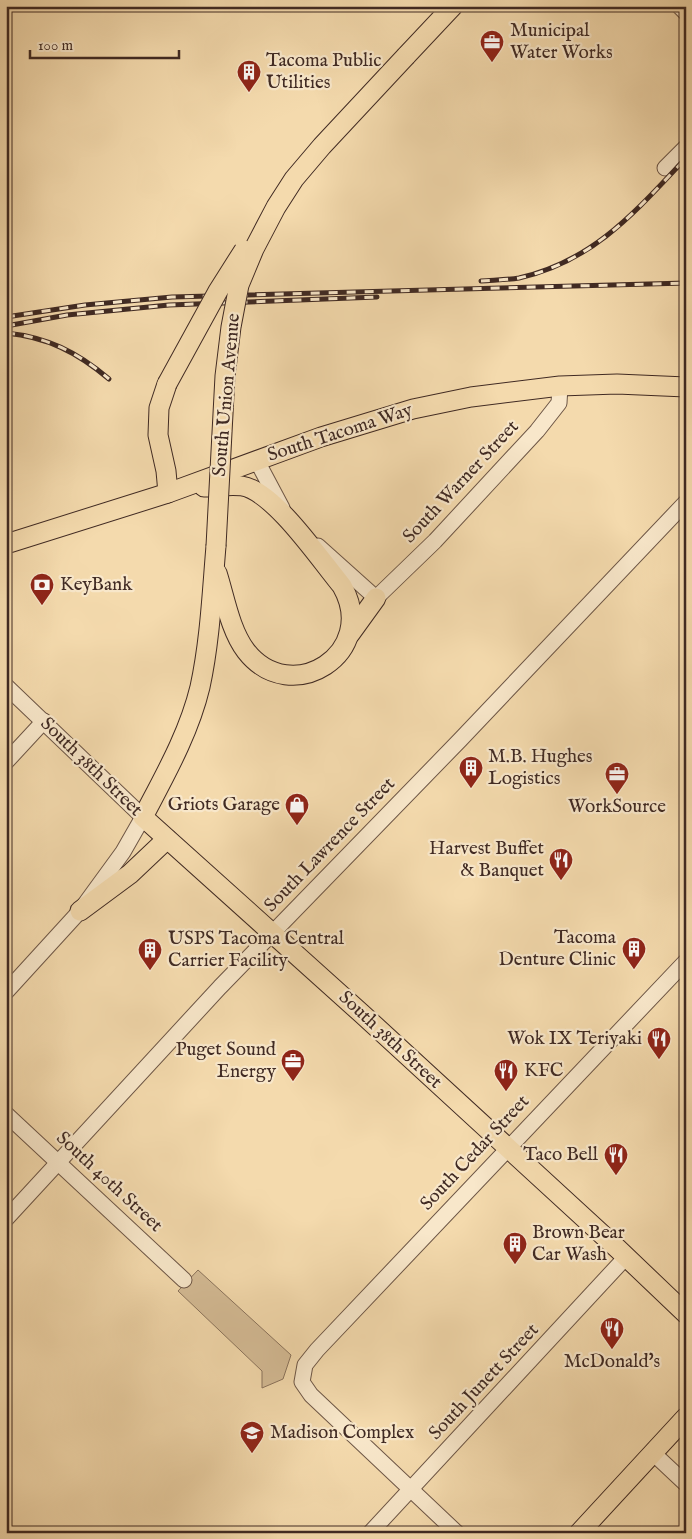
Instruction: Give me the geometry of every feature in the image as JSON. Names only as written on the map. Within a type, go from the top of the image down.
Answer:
[{"type":"main road","name":"South Union Avenue","points":[[143,816],[174,758],[199,688],[208,643],[215,564],[225,376],[231,327],[239,285],[254,249],[294,178],[453,6]]},
{"type":"main road","points":[[168,493],[165,465],[158,435],[159,408],[167,384],[218,290],[250,240],[276,207]]},
{"type":"main road","name":"South Tacoma Way","points":[[6,544],[168,493],[321,437],[412,409],[471,397],[560,386],[617,384],[686,387]]},
{"type":"main road","points":[[186,487],[243,486],[258,492],[290,520],[342,586],[348,597],[351,609],[350,634]]},
{"type":"main road","points":[[215,564],[241,644],[254,659],[272,671],[292,675],[314,672],[325,666],[337,656],[376,598]]},
{"type":"main road","name":"South 38th Street","points":[[143,816],[273,933],[686,1314]]},
{"type":"main road","points":[[80,912],[130,874],[167,838]]},
{"type":"main road","points":[[579,1533],[686,1417]]},
{"type":"street","points":[[679,6],[686,13]]},
{"type":"street","points":[[665,168],[686,147]]},
{"type":"street","name":"South Warner Street","points":[[376,598],[435,541],[537,431],[559,403],[560,386]]},
{"type":"street","points":[[256,461],[269,487],[290,520],[376,598]]},
{"type":"street","name":"South Lawrence Street","points":[[6,1219],[220,987],[566,630],[686,502]]},
{"type":"street","name":"South 38th Street","points":[[6,686],[143,816]]},
{"type":"street","points":[[6,762],[44,721]]},
{"type":"street","points":[[6,992],[80,912],[123,852],[143,816]]},
{"type":"street","name":"South Cedar Street","points":[[411,1490],[311,1395],[303,1384],[302,1378],[305,1366],[507,1149],[686,961]]},
{"type":"street","name":"South 40th Street","points":[[6,1114],[184,1280]]},
{"type":"street","name":"South Junett Street","points":[[370,1533],[626,1257]]},
{"type":"street","points":[[653,1453],[686,1484]]},
{"type":"street","points":[[411,1490],[457,1533]]},
{"type":"shaded area","points":[[198,1270],[291,1355],[283,1379],[262,1388],[262,1371],[178,1291]]},
{"type":"railway","points":[[481,281],[519,278],[546,270],[570,260],[592,247],[631,215],[686,158]]},
{"type":"railway","points":[[6,317],[85,305],[172,297],[686,283]]},
{"type":"railway","points":[[6,326],[67,315],[169,305],[377,297]]},
{"type":"railway","points":[[6,333],[35,338],[61,347],[85,361],[109,379]]},
{"type":"place","name":"Municipal Water Works","points":[[492,63]]},
{"type":"place","name":"Tacoma Public Utilities","points":[[249,93]]},
{"type":"place","name":"KeyBank","points":[[42,606]]},
{"type":"place","name":"M.B. Hughes Logistics","points":[[471,789]]},
{"type":"place","name":"WorkSource","points":[[617,795]]},
{"type":"place","name":"Griots Garage","points":[[297,826]]},
{"type":"place","name":"Harvest Buffet & Banquet","points":[[561,881]]},
{"type":"place","name":"Tacoma Denture Clinic","points":[[634,970]]},
{"type":"place","name":"USPS Tacoma Central Carrier Facility","points":[[150,971]]},
{"type":"place","name":"Wok IX Teriyaki","points":[[659,1060]]},
{"type":"place","name":"Puget Sound Energy","points":[[293,1082]]},
{"type":"place","name":"KFC","points":[[506,1092]]},
{"type":"place","name":"Taco Bell","points":[[616,1176]]},
{"type":"place","name":"Brown Bear Car Wash","points":[[515,1265]]},
{"type":"place","name":"McDonald's","points":[[612,1350]]},
{"type":"place","name":"Madison Complex","points":[[252,1454]]}]
